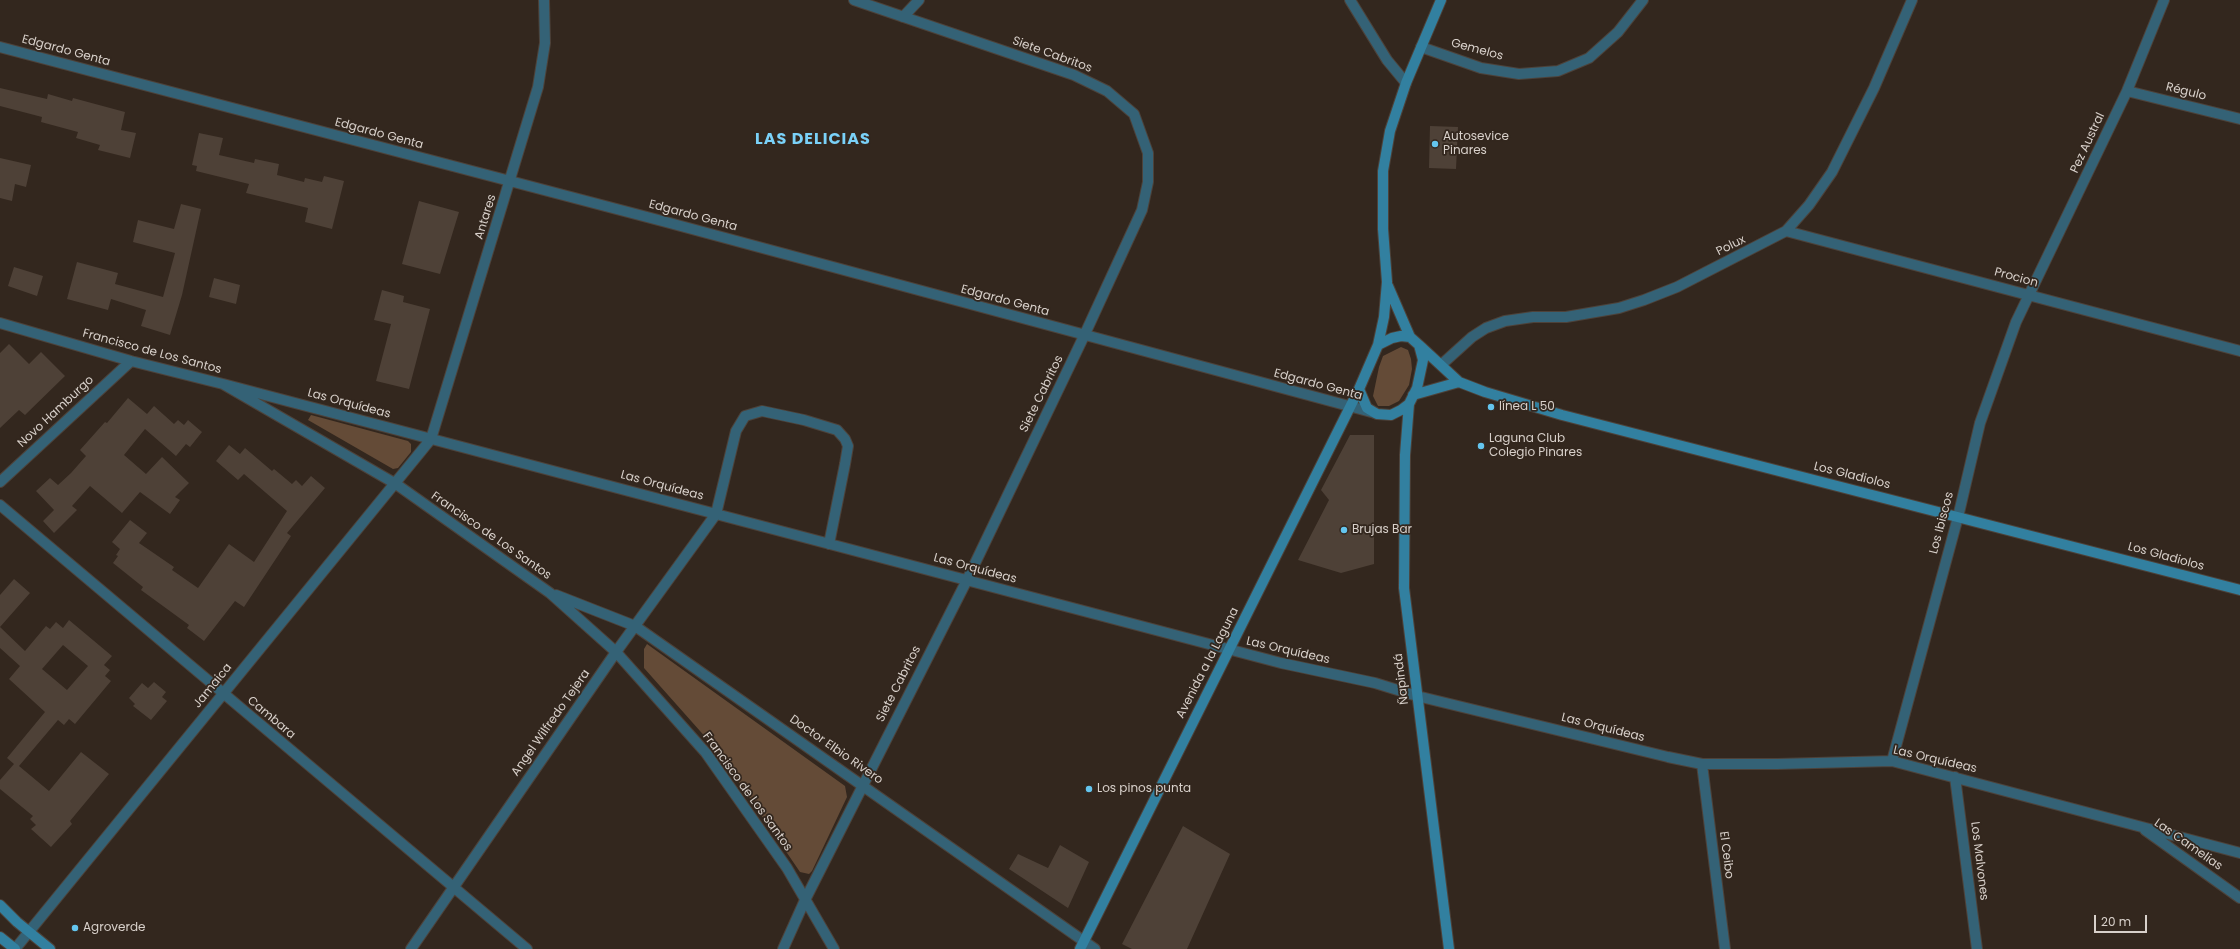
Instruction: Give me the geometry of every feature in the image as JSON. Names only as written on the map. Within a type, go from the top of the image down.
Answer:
[{"type":"street","name":"Antares","points":[[431,439],[538,87],[545,43],[544,0]]},
{"type":"street","name":"Siete Cabritos","points":[[783,949],[805,900],[967,580],[1084,336],[1142,210],[1148,182],[1148,153],[1134,114],[1107,91],[1074,75],[854,0]]},
{"type":"street","points":[[903,17],[919,0]]},
{"type":"street","points":[[1350,0],[1387,60],[1406,83]]},
{"type":"street","points":[[1387,282],[1410,337],[1419,345],[1423,360],[1421,373],[1409,404],[1391,415],[1377,414],[1367,408],[1359,389],[1378,345],[1384,317],[1387,282],[1383,229],[1383,171],[1390,131],[1406,83],[1441,0]]},
{"type":"street","name":"Gemelos","points":[[1421,47],[1481,68],[1519,74],[1558,71],[1589,58],[1618,32],[1642,0]]},
{"type":"street","name":"Polux","points":[[1441,365],[1472,337],[1486,328],[1505,321],[1580,315],[1619,308],[1644,300],[1684,283],[1786,231],[1810,205],[1832,172],[1874,88],[1912,0]]},
{"type":"street","name":"Pez Austral","points":[[2029,295],[2127,91],[2164,0]]},
{"type":"street","name":"Edgardo Genta","points":[[0,47],[1377,414]]},
{"type":"street","name":"Régulo","points":[[2127,91],[2240,119]]},
{"type":"street","name":"Procion","points":[[1786,231],[2240,351]]},
{"type":"street","name":"Los Ibiscos","points":[[1892,761],[1958,517],[1980,423],[2016,322],[2029,295]]},
{"type":"street","name":"Francisco de Los Santos","points":[[0,323],[131,361],[223,384],[396,484],[550,593],[616,652],[706,754],[787,868],[834,949]]},
{"type":"street","points":[[1378,345],[1392,338],[1410,337]]},
{"type":"street","name":"Los Gladiolos","points":[[1419,345],[1459,382],[1485,392],[1562,414],[2240,590]]},
{"type":"street","name":"Novo Hamburgo","points":[[0,482],[131,361]]},
{"type":"street","points":[[1413,395],[1459,382]]},
{"type":"street","name":"Las Orquídeas","points":[[223,384],[1230,650],[1281,663],[1375,683],[1417,696],[1668,757],[1702,764],[1892,761],[2240,853]]},
{"type":"street","name":"Avenida a la Laguna","points":[[1082,945],[1230,650],[1280,544],[1359,389]]},
{"type":"street","name":"Ñapindá","points":[[1409,404],[1405,455],[1404,588],[1449,949]]},
{"type":"street","points":[[716,514],[736,431],[745,416],[762,411],[804,420],[837,430],[845,439],[848,446],[829,544]]},
{"type":"street","name":"Jamaica","points":[[15,949],[28,931],[396,484],[431,439]]},
{"type":"street","name":"Cambara","points":[[0,505],[223,694],[454,885],[528,949]]},
{"type":"street","name":"Angel Wilfredo Tejera","points":[[411,949],[616,652],[716,514]]},
{"type":"street","name":"Doctor Elbio Rivero","points":[[550,593],[635,626],[863,784],[1082,945],[1096,949]]},
{"type":"street","name":"El Ceibo","points":[[1702,764],[1725,949]]},
{"type":"street","name":"Los Malvones","points":[[1955,777],[1977,949]]},
{"type":"street","name":"Las Camelias","points":[[2140,827],[2240,898]]},
{"type":"street","points":[[0,905],[50,949]]},
{"type":"street","points":[[0,937],[15,949]]},
{"type":"shaded area","points":[[1401,347],[1408,350],[1411,359],[1412,369],[1409,385],[1399,401],[1389,406],[1378,406],[1373,396],[1379,367],[1383,356]]},
{"type":"shaded area","points":[[311,415],[408,441],[411,444],[411,452],[398,468],[393,469],[308,420]]},
{"type":"shaded area","points":[[647,644],[845,786],[847,797],[812,871],[809,874],[800,872],[716,749],[644,668],[644,649]]},
{"type":"building","points":[[0,88],[47,99],[48,94],[72,101],[73,98],[125,112],[121,130],[136,133],[130,158],[98,150],[100,145],[76,138],[78,132],[41,122],[42,117],[0,106]]},
{"type":"building","points":[[1430,126],[1458,127],[1456,169],[1429,168]]},
{"type":"building","points":[[199,133],[223,138],[219,155],[254,163],[255,159],[279,164],[277,175],[304,182],[305,178],[322,182],[324,176],[344,181],[332,229],[305,222],[308,208],[246,193],[249,184],[196,171],[197,166],[192,165]]},
{"type":"building","points":[[0,158],[31,165],[26,187],[15,184],[12,201],[0,198]]},
{"type":"building","points":[[419,201],[459,212],[440,274],[402,264]]},
{"type":"building","points":[[181,204],[201,209],[182,295],[170,335],[141,326],[146,310],[111,299],[108,310],[67,299],[77,262],[118,273],[115,284],[163,297],[175,253],[133,242],[138,220],[174,229]]},
{"type":"building","points":[[14,267],[43,276],[37,296],[8,286]]},
{"type":"building","points":[[214,278],[240,285],[236,304],[209,297]]},
{"type":"building","points":[[382,290],[404,296],[403,302],[430,309],[409,389],[376,381],[391,324],[374,320]]},
{"type":"building","points":[[9,344],[29,364],[41,352],[65,376],[25,415],[19,410],[0,428],[0,353]]},
{"type":"building","points":[[128,398],[147,414],[154,406],[174,424],[178,420],[184,425],[188,420],[202,432],[190,447],[186,444],[176,456],[145,429],[124,455],[146,474],[162,457],[189,483],[175,497],[180,500],[170,514],[140,492],[122,513],[90,486],[72,506],[77,510],[54,533],[43,521],[54,510],[36,491],[50,478],[58,485],[71,473],[86,456],[80,450],[105,422],[107,423]]},
{"type":"building","name":"Brujas Bar","points":[[1350,435],[1374,435],[1374,564],[1341,573],[1298,560],[1329,500],[1321,490]]},
{"type":"building","points":[[229,445],[240,454],[245,448],[272,471],[274,469],[292,484],[296,480],[302,486],[311,476],[325,488],[287,533],[291,536],[244,607],[235,601],[204,641],[187,628],[189,625],[141,590],[143,587],[113,563],[118,556],[116,555],[120,549],[112,542],[130,520],[147,533],[139,543],[174,567],[172,570],[198,588],[229,544],[254,562],[287,511],[244,474],[238,480],[216,461]]},
{"type":"building","points":[[14,579],[30,593],[0,627],[0,595]]},
{"type":"building","points":[[69,620],[112,656],[104,665],[110,670],[105,676],[111,681],[75,724],[69,719],[64,725],[58,720],[19,766],[49,791],[81,752],[109,774],[70,821],[72,824],[51,847],[31,829],[36,825],[30,819],[33,816],[0,789],[0,780],[14,764],[7,758],[45,712],[9,679],[20,666],[0,648],[0,627],[25,651],[46,626],[50,629],[56,622],[63,628]],"holes":[[[63,645],[88,666],[67,690],[42,669]]]},
{"type":"building","points":[[154,682],[166,692],[162,697],[167,701],[151,720],[133,706],[135,704],[129,698],[142,683],[148,688]]},
{"type":"building","points":[[1183,826],[1230,854],[1187,949],[1132,949],[1122,944]]},
{"type":"building","points":[[1060,845],[1089,862],[1068,908],[1009,869],[1018,854],[1048,868]]},
{"type":"place","name":"Autosevice Pinares","points":[[1435,144]]},
{"type":"place","name":"línea L 50","points":[[1491,407]]},
{"type":"place","name":"Laguna Club Colegio Pinares","points":[[1481,446]]},
{"type":"place","name":"Brujas Bar","points":[[1344,530]]},
{"type":"place","name":"Los pinos punta","points":[[1089,789]]},
{"type":"place","name":"Agroverde","points":[[75,928]]},
{"type":"district","name":"LAS DELICIAS","points":[[813,140]]}]
